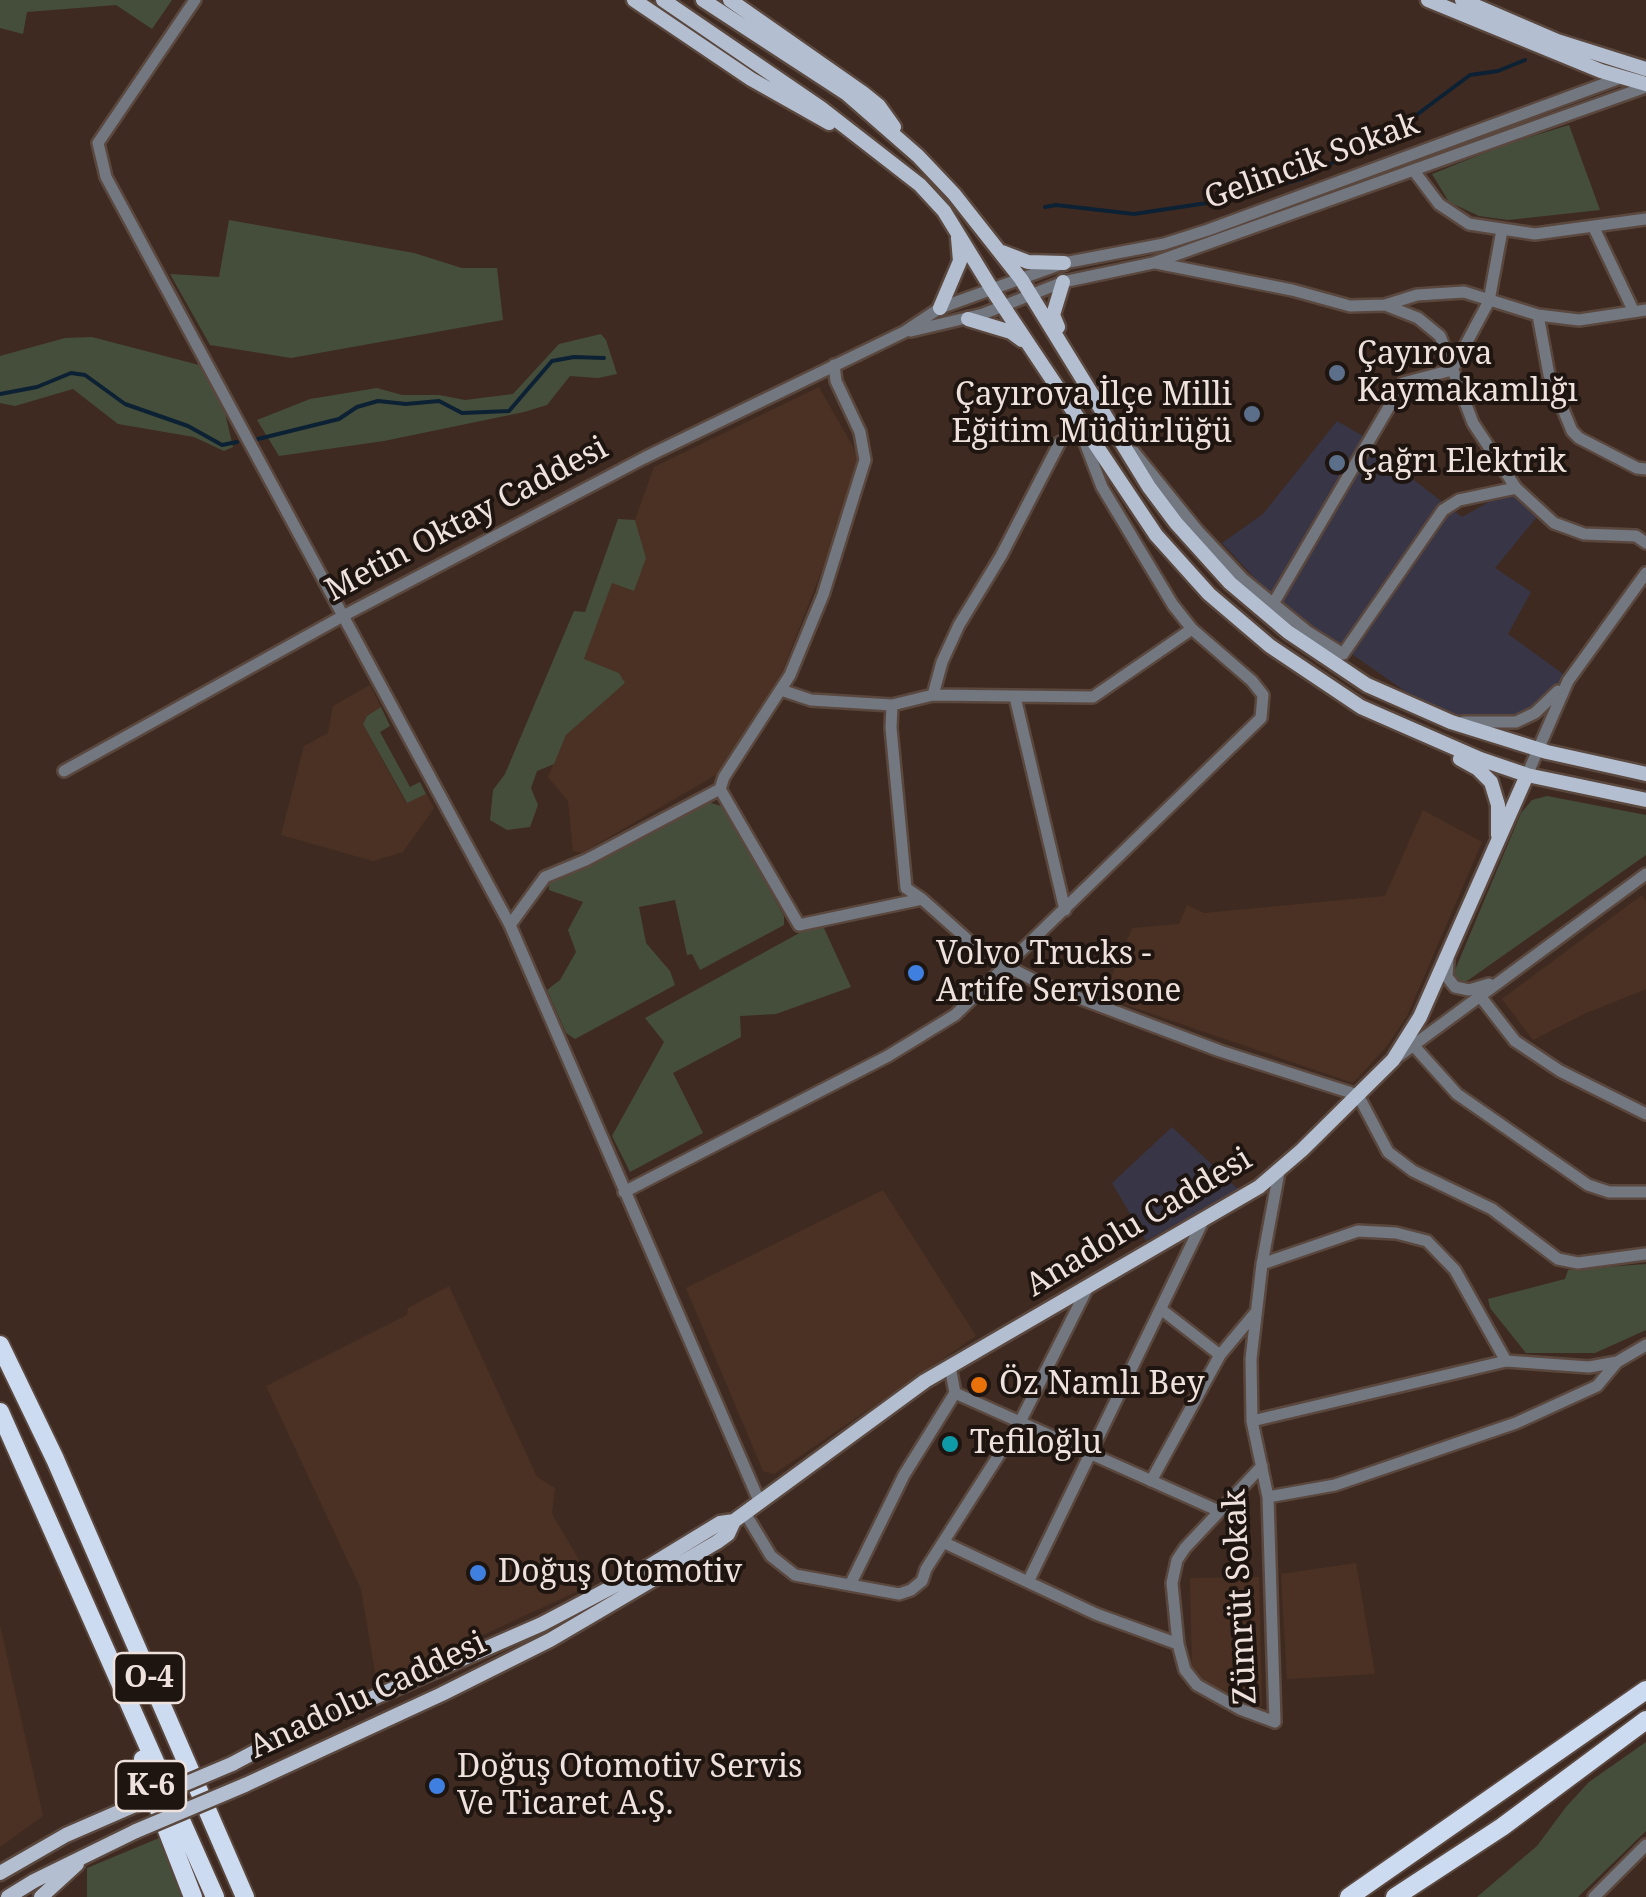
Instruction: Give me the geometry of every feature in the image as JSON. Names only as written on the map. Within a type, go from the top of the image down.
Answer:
[{"type":"highway","name":"O-4","points":[[0,1345],[55,1458],[245,1897]]},
{"type":"highway","name":"O-4","points":[[0,1412],[215,1897]]},
{"type":"highway","name":"K-6","points":[[117,1672],[158,1807],[194,1897]]},
{"type":"highway","points":[[1349,1897],[1646,1690]]},
{"type":"highway","points":[[1396,1897],[1502,1827],[1646,1720]]},
{"type":"main road","points":[[634,0],[751,79],[890,160]]},
{"type":"main road","points":[[664,0],[821,108],[890,160],[932,198],[1148,524],[1210,594],[1304,672],[1486,775],[1497,796],[1498,840]]},
{"type":"main road","points":[[703,0],[847,94],[905,144],[954,194],[1022,279],[1148,487],[1230,583],[1288,632],[1355,678],[1450,722],[1538,749],[1646,774]]},
{"type":"main road","points":[[730,0],[864,92],[879,106],[905,144]]},
{"type":"main road","points":[[1428,0],[1646,86]]},
{"type":"main road","points":[[1462,0],[1557,42],[1646,69]]},
{"type":"main road","points":[[940,308],[960,261],[957,232]]},
{"type":"main road","points":[[997,250],[1028,262],[1064,264]]},
{"type":"main road","points":[[1063,282],[1054,315],[1066,351]]},
{"type":"main road","points":[[968,319],[1012,332],[1030,346]]},
{"type":"main road","points":[[1384,719],[1527,775],[1646,800]]},
{"type":"main road","name":"Anadolu Caddesi","points":[[0,1873],[66,1835],[542,1624],[633,1576],[720,1523],[740,1516],[894,1402],[950,1366],[1244,1197],[1279,1172],[1393,1060],[1420,1017],[1527,775]]},
{"type":"main road","name":"Anadolu Caddesi","points":[[8,1897],[90,1852],[442,1694],[550,1640],[717,1542],[740,1516]]},
{"type":"main road","points":[[41,1897],[90,1852]]},
{"type":"street","points":[[195,0],[98,142],[106,177],[510,924],[760,1502]]},
{"type":"street","name":"Gelincik Sokak","points":[[993,291],[1064,264],[1164,244],[1208,230],[1646,69]]},
{"type":"street","name":"Gelincik Sokak","points":[[1005,305],[1063,282],[1153,263],[1646,86]]},
{"type":"street","points":[[1414,172],[1439,204],[1470,224],[1535,234],[1646,220]]},
{"type":"street","points":[[1107,255],[1292,290],[1350,306],[1385,305],[1417,295],[1464,292],[1538,315],[1590,319],[1640,310],[1594,228]]},
{"type":"street","points":[[1273,604],[1403,383],[1452,370],[1489,301],[1502,230]]},
{"type":"street","name":"Metin Oktay Caddesi","points":[[64,771],[343,616],[644,458],[904,332],[940,308],[993,291]]},
{"type":"street","name":"Metin Oktay Caddesi","points":[[904,332],[968,319],[1005,305]]},
{"type":"street","points":[[1385,305],[1418,318],[1440,336],[1473,424],[1516,488],[1554,524],[1584,534],[1636,536],[1646,543]]},
{"type":"street","points":[[1538,315],[1550,375],[1572,431],[1593,446],[1646,469]]},
{"type":"street","points":[[510,924],[546,878],[720,788],[780,690],[823,595],[865,460],[860,432],[836,380],[834,365]]},
{"type":"street","points":[[624,1192],[888,1056],[955,1015],[1261,718],[1264,695],[1192,629],[1102,487],[1073,409]]},
{"type":"street","points":[[1105,414],[1217,553],[1273,604],[1343,654],[1443,510],[1459,500],[1516,488]]},
{"type":"street","points":[[933,695],[942,662],[959,626],[1001,556],[1060,442]]},
{"type":"street","points":[[1450,722],[1516,722],[1544,706],[1568,680],[1646,573]]},
{"type":"street","points":[[1631,592],[1646,581]]},
{"type":"street","points":[[780,690],[811,700],[892,705],[933,695],[1093,697],[1192,629]]},
{"type":"street","points":[[1527,775],[1568,680]]},
{"type":"street","points":[[1015,698],[1066,910]]},
{"type":"street","points":[[892,705],[890,728],[906,888],[986,956],[1042,984],[1220,1051],[1358,1095],[1388,1152],[1413,1171],[1492,1209],[1558,1259],[1578,1263],[1646,1254]]},
{"type":"street","points":[[720,788],[798,926],[922,899]]},
{"type":"street","points":[[1393,1060],[1646,874]]},
{"type":"street","points":[[1450,951],[1447,978],[1455,988],[1479,989],[1507,976]]},
{"type":"street","points":[[1480,996],[1515,1041],[1600,1093],[1646,1114]]},
{"type":"street","points":[[1414,1045],[1457,1094],[1588,1185],[1609,1192],[1646,1192]]},
{"type":"street","name":"Zümrüt Sokak","points":[[1178,1644],[1185,1670],[1197,1685],[1275,1722],[1268,1497],[1252,1421],[1251,1359],[1262,1264],[1279,1172]]},
{"type":"street","points":[[1028,1582],[1204,1219]]},
{"type":"street","points":[[1262,1264],[1358,1231],[1396,1233],[1426,1242],[1454,1270],[1506,1361]]},
{"type":"street","points":[[740,1516],[785,1569],[812,1581],[900,1594],[911,1590],[922,1581],[1020,1422],[1089,1285]]},
{"type":"street","points":[[1162,1310],[1220,1355]]},
{"type":"street","points":[[1152,1481],[1220,1355],[1256,1312]]},
{"type":"street","points":[[1268,1497],[1335,1485],[1399,1466],[1516,1422],[1597,1386],[1618,1362],[1646,1346]]},
{"type":"street","points":[[1252,1421],[1506,1361],[1588,1366],[1618,1362]]},
{"type":"street","points":[[850,1585],[904,1475],[955,1393],[950,1366]]},
{"type":"street","points":[[955,1393],[1219,1511]]},
{"type":"street","points":[[945,1543],[1096,1614],[1178,1644],[1172,1584],[1178,1560],[1262,1466]]},
{"type":"street","points":[[1594,1897],[1646,1845]]},
{"type":"shaded area","points":[[819,387],[860,459],[834,539],[782,672],[719,773],[582,853],[573,851],[568,801],[548,777],[566,735],[625,683],[619,673],[584,659],[612,582],[646,558],[635,520],[654,467]]},
{"type":"shaded area","points":[[1337,421],[1370,440],[1367,444],[1462,517],[1514,488],[1540,513],[1495,568],[1531,592],[1508,634],[1566,676],[1539,705],[1520,717],[1449,722],[1276,601],[1222,543],[1263,514]]},
{"type":"shaded area","points":[[370,685],[381,707],[367,716],[363,724],[406,803],[426,794],[434,808],[403,852],[373,861],[281,835],[304,746],[328,733],[333,706]]},
{"type":"shaded area","points":[[1423,810],[1482,842],[1407,1016],[1387,1046],[1353,1083],[1103,997],[1132,928],[1179,924],[1187,905],[1204,913],[1385,896]]},
{"type":"shaded area","points":[[1642,895],[1646,902],[1646,989],[1533,1040],[1502,999]]},
{"type":"shaded area","points":[[1172,1127],[1238,1189],[1146,1241],[1112,1183]]},
{"type":"shaded area","points":[[883,1190],[976,1336],[774,1474],[763,1471],[686,1288]]},
{"type":"shaded area","points":[[449,1286],[537,1477],[555,1488],[552,1514],[593,1584],[377,1684],[361,1589],[266,1386],[407,1315],[408,1308]]},
{"type":"shaded area","points":[[1356,1563],[1375,1674],[1287,1679],[1281,1574]]},
{"type":"shaded area","points":[[1259,1577],[1262,1706],[1254,1706],[1202,1679],[1192,1668],[1190,1578]]},
{"type":"shaded area","points":[[0,1625],[43,1816],[0,1847]]},
{"type":"green space","points":[[0,0],[172,0],[152,29],[116,5],[27,12],[23,34],[0,28]]},
{"type":"green space","points":[[1569,125],[1600,210],[1508,220],[1479,216],[1449,202],[1432,174],[1507,144]]},
{"type":"green space","points":[[229,220],[414,253],[462,268],[497,268],[503,320],[291,358],[210,345],[170,274],[219,277]]},
{"type":"green space","points":[[601,334],[617,374],[598,378],[570,376],[547,405],[524,412],[384,441],[279,456],[257,420],[310,399],[377,388],[402,395],[465,400],[513,394],[559,344]]},
{"type":"green space","points":[[92,337],[199,365],[225,413],[233,447],[224,451],[194,437],[118,424],[73,389],[15,406],[0,403],[0,356],[65,338]]},
{"type":"green space","points":[[618,519],[635,520],[646,558],[634,591],[612,583],[584,659],[619,673],[625,683],[566,735],[554,764],[537,771],[531,788],[538,805],[530,827],[507,830],[490,820],[493,790],[505,774],[574,611],[585,612]]},
{"type":"green space","points":[[381,707],[390,726],[380,732],[410,787],[420,782],[426,794],[407,803],[363,724],[367,716]]},
{"type":"green space","points":[[1547,796],[1646,815],[1646,855],[1467,981],[1459,981],[1455,970],[1521,813],[1532,800]]},
{"type":"green space","points":[[708,802],[724,807],[784,916],[784,925],[700,970],[692,954],[687,955],[675,900],[639,907],[646,943],[670,971],[675,985],[575,1039],[566,1033],[547,990],[560,980],[576,952],[568,930],[583,902],[549,890],[549,884]]},
{"type":"green space","points":[[823,926],[851,987],[776,1014],[740,1016],[741,1037],[673,1073],[703,1133],[630,1172],[612,1136],[664,1042],[645,1018],[803,931]]},
{"type":"green space","points":[[1646,1264],[1646,1330],[1595,1353],[1526,1353],[1490,1308],[1488,1299],[1565,1279],[1568,1270]]},
{"type":"green space","points":[[1646,1742],[1646,1831],[1578,1897],[1477,1897],[1537,1846],[1589,1782]]},
{"type":"green space","points":[[164,1836],[188,1897],[87,1897],[87,1868]]},
{"type":"waterway","points":[[1045,207],[1134,214],[1227,200],[1304,178],[1403,125],[1470,75],[1498,71],[1525,60]]},
{"type":"waterway","points":[[258,439],[339,419],[357,407],[378,401],[439,401],[462,413],[509,411],[552,361],[604,358]]},
{"type":"waterway","points":[[0,394],[37,387],[71,373],[85,375],[125,404],[188,426],[222,445],[237,442]]},
{"type":"place","name":"Çayırova Kaymakamlığı","points":[[1337,373]]},
{"type":"place","name":"Çayırova İlçe Milli Eğitim Müdürlüğü","points":[[1252,414]]},
{"type":"place","name":"Çağrı Elektrik","points":[[1337,463]]},
{"type":"place","name":"Volvo Trucks - Artife Servisone","points":[[916,973]]},
{"type":"place","name":"Öz Namlı Bey","points":[[979,1385]]},
{"type":"place","name":"Tefiloğlu","points":[[950,1444]]},
{"type":"place","name":"Doğuş Otomotiv","points":[[478,1573]]},
{"type":"place","name":"Doğuş Otomotiv Servis Ve Ticaret A.Ş.","points":[[437,1786]]}]
